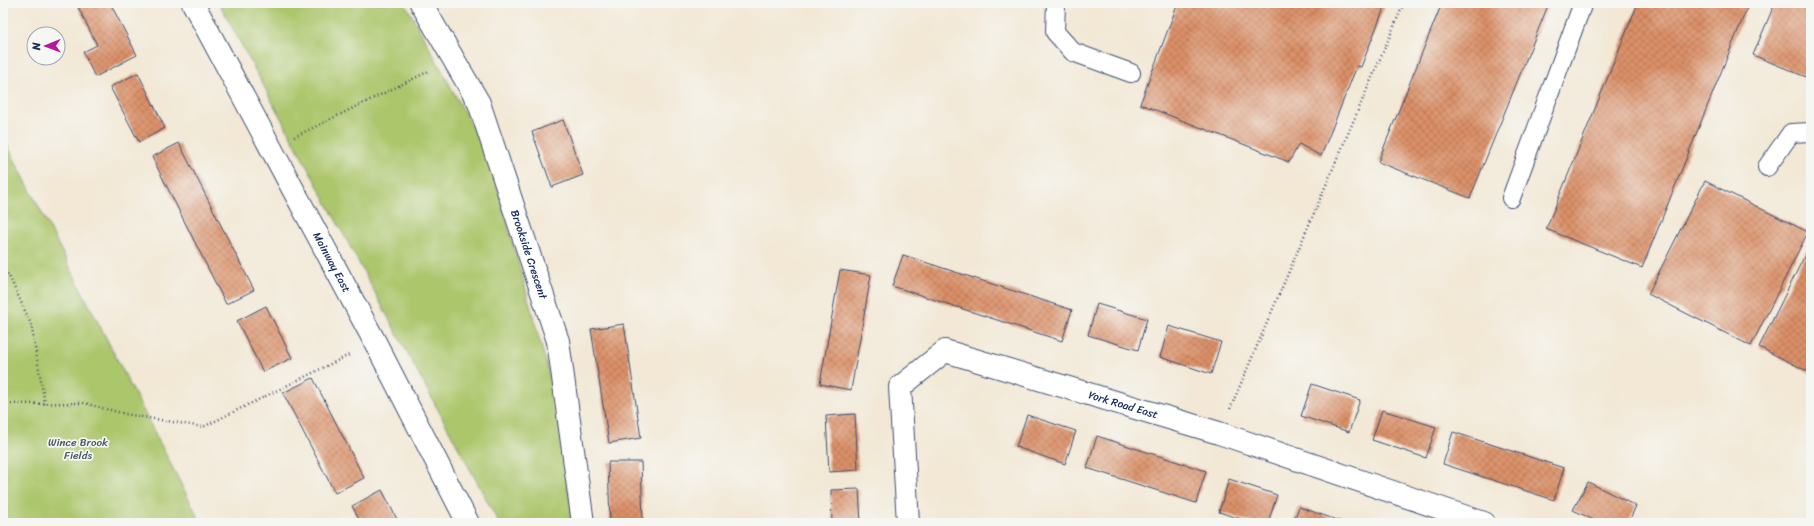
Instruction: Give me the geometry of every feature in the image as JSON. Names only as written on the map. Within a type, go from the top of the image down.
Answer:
[{"type":"street","name":"Mainway East","points":[[192,3],[375,342],[468,523]]},
{"type":"street","name":"Brookside Crescent","points":[[421,3],[479,104],[558,341],[584,523]]},
{"type":"street","name":"York Road East","points":[[908,523],[900,387],[945,351],[1219,433],[1484,523]]},
{"type":"lane","points":[[1056,3],[1055,32],[1073,52],[1131,73]]},
{"type":"lane","points":[[1511,198],[1583,3]]},
{"type":"lane","points":[[1767,167],[1791,133],[1811,132]]},
{"type":"path","points":[[1219,433],[1404,3]]},
{"type":"path","points":[[309,130],[453,59]]},
{"type":"path","points":[[3,267],[10,278],[30,324],[45,404]]},
{"type":"path","points":[[3,404],[84,403],[125,414],[203,428],[375,342]]},
{"type":"green space","points":[[219,3],[405,3],[489,157],[556,399],[573,523],[499,523]]},
{"type":"green space","name":"Wince Brook Fields","points":[[3,137],[201,523],[3,523]]},
{"type":"building","points":[[76,3],[110,3],[137,55],[95,77],[83,52],[97,45]]},
{"type":"building","points":[[1178,3],[1386,3],[1361,67],[1357,66],[1321,156],[1299,144],[1289,162],[1140,104]]},
{"type":"building","points":[[1442,3],[1549,3],[1470,198],[1378,162]]},
{"type":"building","points":[[1638,3],[1749,3],[1642,268],[1546,229]]},
{"type":"building","points":[[1775,3],[1811,3],[1811,79],[1753,55]]},
{"type":"building","points":[[138,73],[165,128],[139,142],[110,87]]},
{"type":"building","points":[[563,120],[583,175],[552,187],[532,132]]},
{"type":"building","points":[[179,143],[254,290],[226,304],[152,157]]},
{"type":"building","points":[[1705,181],[1808,232],[1751,346],[1648,294]]},
{"type":"building","points":[[1811,243],[1811,373],[1759,347]]},
{"type":"building","points":[[903,255],[1072,310],[1062,341],[892,286]]},
{"type":"building","points":[[840,270],[871,275],[851,390],[820,384]]},
{"type":"building","points":[[1097,304],[1147,319],[1138,350],[1088,335]]},
{"type":"building","points":[[266,306],[292,358],[263,372],[237,321]]},
{"type":"building","points":[[624,324],[641,438],[609,443],[591,329]]},
{"type":"building","points":[[1169,326],[1221,342],[1211,374],[1160,357]]},
{"type":"building","points":[[313,378],[364,478],[335,493],[283,393]]},
{"type":"building","points":[[1312,384],[1360,400],[1349,432],[1301,416]]},
{"type":"building","points":[[1382,410],[1436,427],[1426,458],[1372,440]]},
{"type":"building","points":[[855,414],[858,470],[829,472],[826,416]]},
{"type":"building","points":[[1027,415],[1076,431],[1065,464],[1016,447]]},
{"type":"building","points":[[1453,432],[1564,468],[1554,500],[1443,464]]},
{"type":"building","points":[[1097,436],[1206,471],[1196,503],[1087,468]]},
{"type":"building","points":[[608,462],[641,462],[643,523],[610,523]]},
{"type":"building","points":[[1229,479],[1277,495],[1268,523],[1253,523],[1219,512]]},
{"type":"building","points":[[1588,482],[1636,506],[1628,523],[1600,523],[1573,510]]},
{"type":"building","points":[[859,489],[861,523],[832,523],[831,490]]},
{"type":"building","points":[[382,490],[399,523],[361,523],[352,506]]},
{"type":"building","points":[[1299,507],[1346,523],[1293,523]]}]
